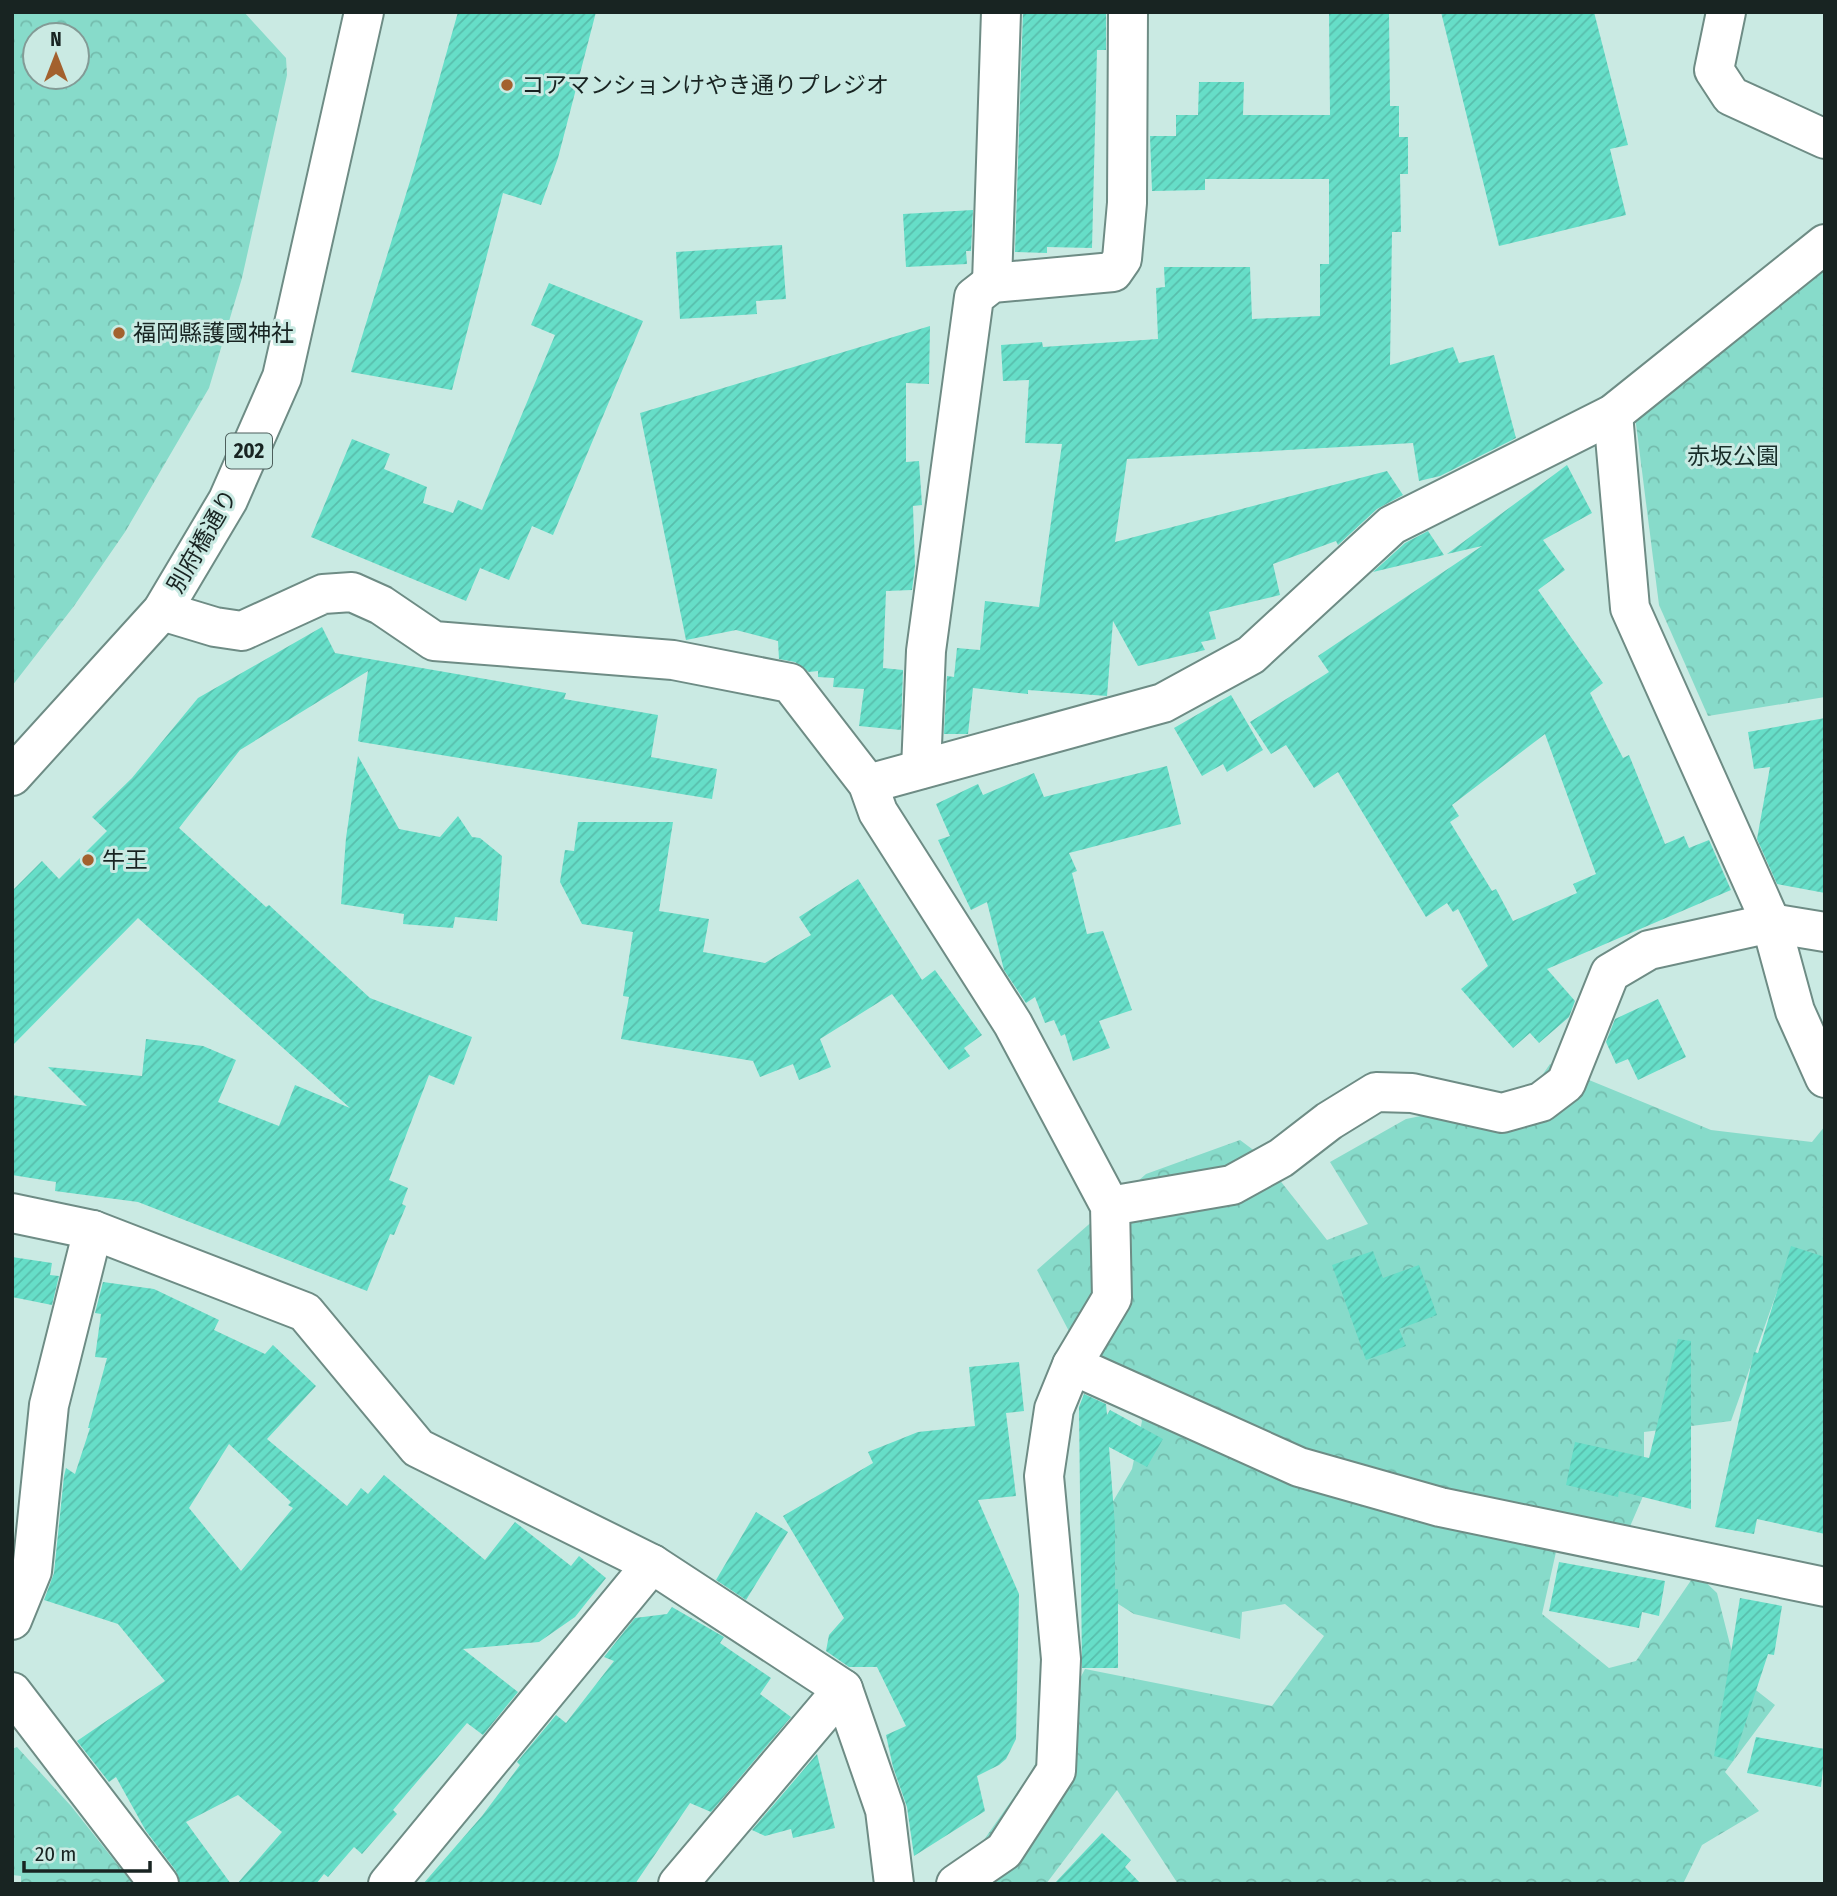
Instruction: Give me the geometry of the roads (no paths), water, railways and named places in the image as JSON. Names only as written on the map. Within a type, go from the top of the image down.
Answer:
[{"type":"main road","points":[[334,12],[355,61]]},
{"type":"main road","name":"別府橋通り","points":[[12,776],[162,611],[228,500],[282,377],[364,12]]},
{"type":"main road","points":[[992,284],[1001,12]]},
{"type":"main road","points":[[920,769],[926,651],[974,297],[992,284],[1113,272],[1122,259],[1127,203],[1128,12]]},
{"type":"main road","points":[[1726,12],[1714,70],[1731,96],[1825,139]]},
{"type":"main road","points":[[868,784],[1163,703],[1251,655],[1392,525],[1613,414],[1825,244]]},
{"type":"main road","points":[[1613,414],[1630,608],[1771,923],[1795,1011],[1825,1079]]},
{"type":"main road","points":[[162,611],[215,627],[242,631],[323,594],[352,592],[381,605],[434,641],[673,660],[790,683],[868,784],[878,812],[1013,1024],[1110,1206],[1112,1298],[1072,1364],[1054,1409],[1044,1476],[1061,1659],[1056,1771],[1004,1851],[956,1884]]},
{"type":"main road","points":[[1110,1206],[1232,1185],[1282,1158],[1329,1121],[1376,1092],[1412,1093],[1502,1114],[1541,1102],[1566,1083],[1610,973],[1649,950],[1771,923],[1825,932]]},
{"type":"main road","points":[[12,1213],[93,1230],[305,1312],[418,1448],[652,1564],[844,1689],[885,1810],[894,1884]]},
{"type":"main road","points":[[12,1620],[32,1571],[49,1405],[93,1230]]},
{"type":"main road","points":[[1072,1364],[1299,1467],[1440,1507],[1825,1587]]},
{"type":"main road","points":[[388,1884],[652,1564]]},
{"type":"main road","points":[[678,1884],[844,1689]]},
{"type":"main road","points":[[12,1692],[159,1884]]},
{"type":"place","name":"コアマンションけやき通りプレジオ","points":[[507,85]]},
{"type":"place","name":"福岡縣護國神社","points":[[119,333]]},
{"type":"place","name":"牛王","points":[[88,860]]},
{"type":"park label","name":"赤坂公園","points":[[1733,456]]}]
